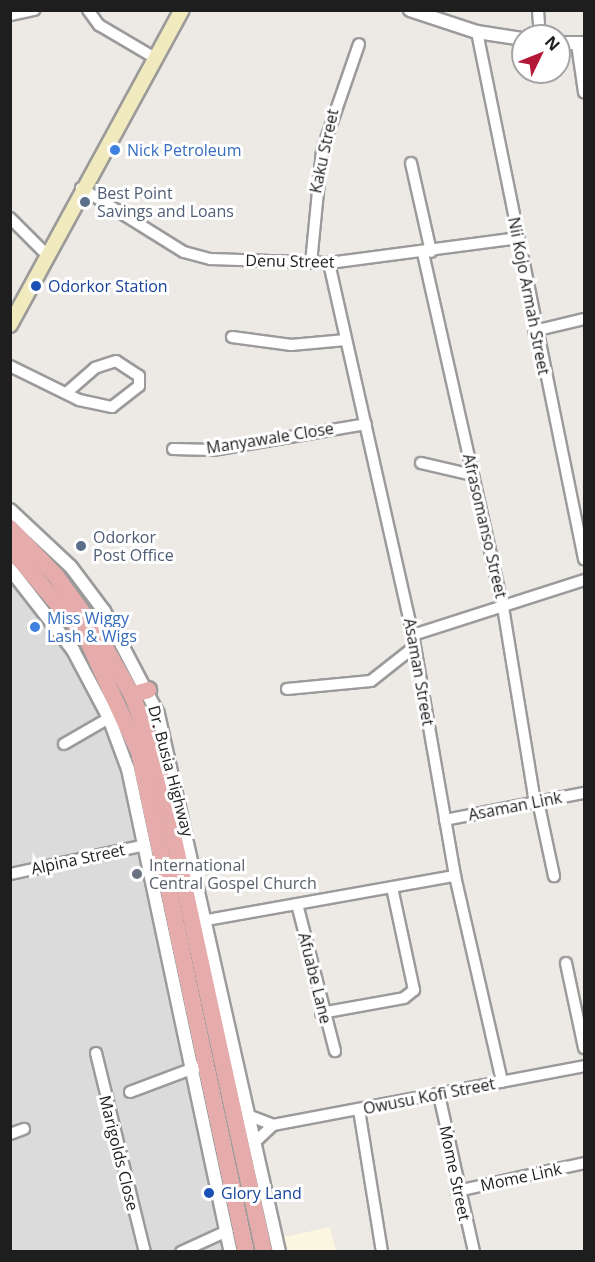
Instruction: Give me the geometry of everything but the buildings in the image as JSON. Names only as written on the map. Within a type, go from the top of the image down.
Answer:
[{"type":"highway","name":"Dr. Busia Highway","points":[[10,528],[71,595],[140,692],[163,782],[264,1251]]},
{"type":"highway","name":"Dr. Busia Highway","points":[[10,548],[73,617],[112,684],[139,752],[165,873],[199,1066],[227,1167],[246,1251]]},
{"type":"highway","points":[[153,889],[165,873]]},
{"type":"highway","points":[[227,1167],[238,1172],[245,1162]]},
{"type":"main road","points":[[11,324],[49,257],[81,188],[182,10]]},
{"type":"street","points":[[10,15],[34,10]]},
{"type":"street","points":[[88,10],[99,24],[155,58]]},
{"type":"street","points":[[410,10],[477,32],[511,37]]},
{"type":"street","name":"Nii Kojo Armah Street","points":[[477,32],[534,331],[585,559]]},
{"type":"street","name":"Kaku Street","points":[[311,263],[322,151],[359,44]]},
{"type":"street","points":[[581,44],[585,92]]},
{"type":"street","name":"Afrasomanso Street","points":[[411,163],[427,253],[503,607],[537,802],[554,876]]},
{"type":"street","name":"Denu Street","points":[[81,188],[198,257],[329,262],[427,253],[518,238]]},
{"type":"street","points":[[10,218],[49,257]]},
{"type":"street","name":"Asaman Street","points":[[329,262],[413,635],[455,876],[502,1082]]},
{"type":"street","points":[[534,331],[585,319]]},
{"type":"street","points":[[232,337],[291,345],[346,340]]},
{"type":"street","points":[[10,366],[66,393],[112,407],[139,386],[139,376],[116,361],[95,368],[66,393]]},
{"type":"street","name":"Manyawale Close","points":[[173,449],[213,450],[366,424]]},
{"type":"street","points":[[421,463],[473,475]]},
{"type":"street","name":"Dr. Busia Highway","points":[[10,510],[90,593],[140,692],[172,764],[279,1251]]},
{"type":"street","name":"Dr. Busia Highway","points":[[10,569],[73,650],[109,718],[128,769],[153,889],[199,1066],[231,1251]]},
{"type":"street","points":[[413,635],[585,580]]},
{"type":"street","points":[[287,689],[360,684],[414,647]]},
{"type":"street","points":[[64,744],[109,718]]},
{"type":"street","name":"Asaman Link","points":[[445,820],[585,792]]},
{"type":"street","name":"Alpina Street","points":[[10,874],[145,845]]},
{"type":"street","points":[[207,920],[455,876]]},
{"type":"street","points":[[321,1013],[404,998],[414,990],[392,887]]},
{"type":"street","name":"Afuabe Lane","points":[[297,904],[321,1013],[335,1051]]},
{"type":"street","points":[[566,963],[585,1048]]},
{"type":"street","name":"Marigolds Close","points":[[96,1053],[144,1251]]},
{"type":"street","points":[[130,1092],[199,1066]]},
{"type":"street","name":"Owusu Kofi Street","points":[[273,1125],[585,1066]]},
{"type":"street","name":"Mome Street","points":[[438,1095],[457,1191],[474,1251]]},
{"type":"street","points":[[359,1110],[382,1251]]},
{"type":"street","points":[[250,1116],[273,1125],[255,1142]]},
{"type":"street","points":[[10,1134],[24,1130]]},
{"type":"street","name":"Mome Link","points":[[457,1191],[585,1163]]},
{"type":"street","points":[[181,1251],[227,1231]]},
{"type":"shaded area","points":[[10,578],[73,661],[108,732],[128,799],[225,1251],[11,1251]]},
{"type":"shaded area","points":[[330,1227],[336,1251],[283,1251],[280,1238]]},
{"type":"place","name":"Nick Petroleum","points":[[115,150]]},
{"type":"place","name":"Best Point Savings and Loans","points":[[85,202]]},
{"type":"place","name":"Odorkor Station","points":[[36,286]]},
{"type":"place","name":"Odorkor Post Office","points":[[81,546]]},
{"type":"place","name":"Miss Wiggy Lash & Wigs","points":[[35,627]]},
{"type":"place","name":"International Central Gospel Church","points":[[137,874]]},
{"type":"place","name":"Glory Land","points":[[209,1193]]}]
